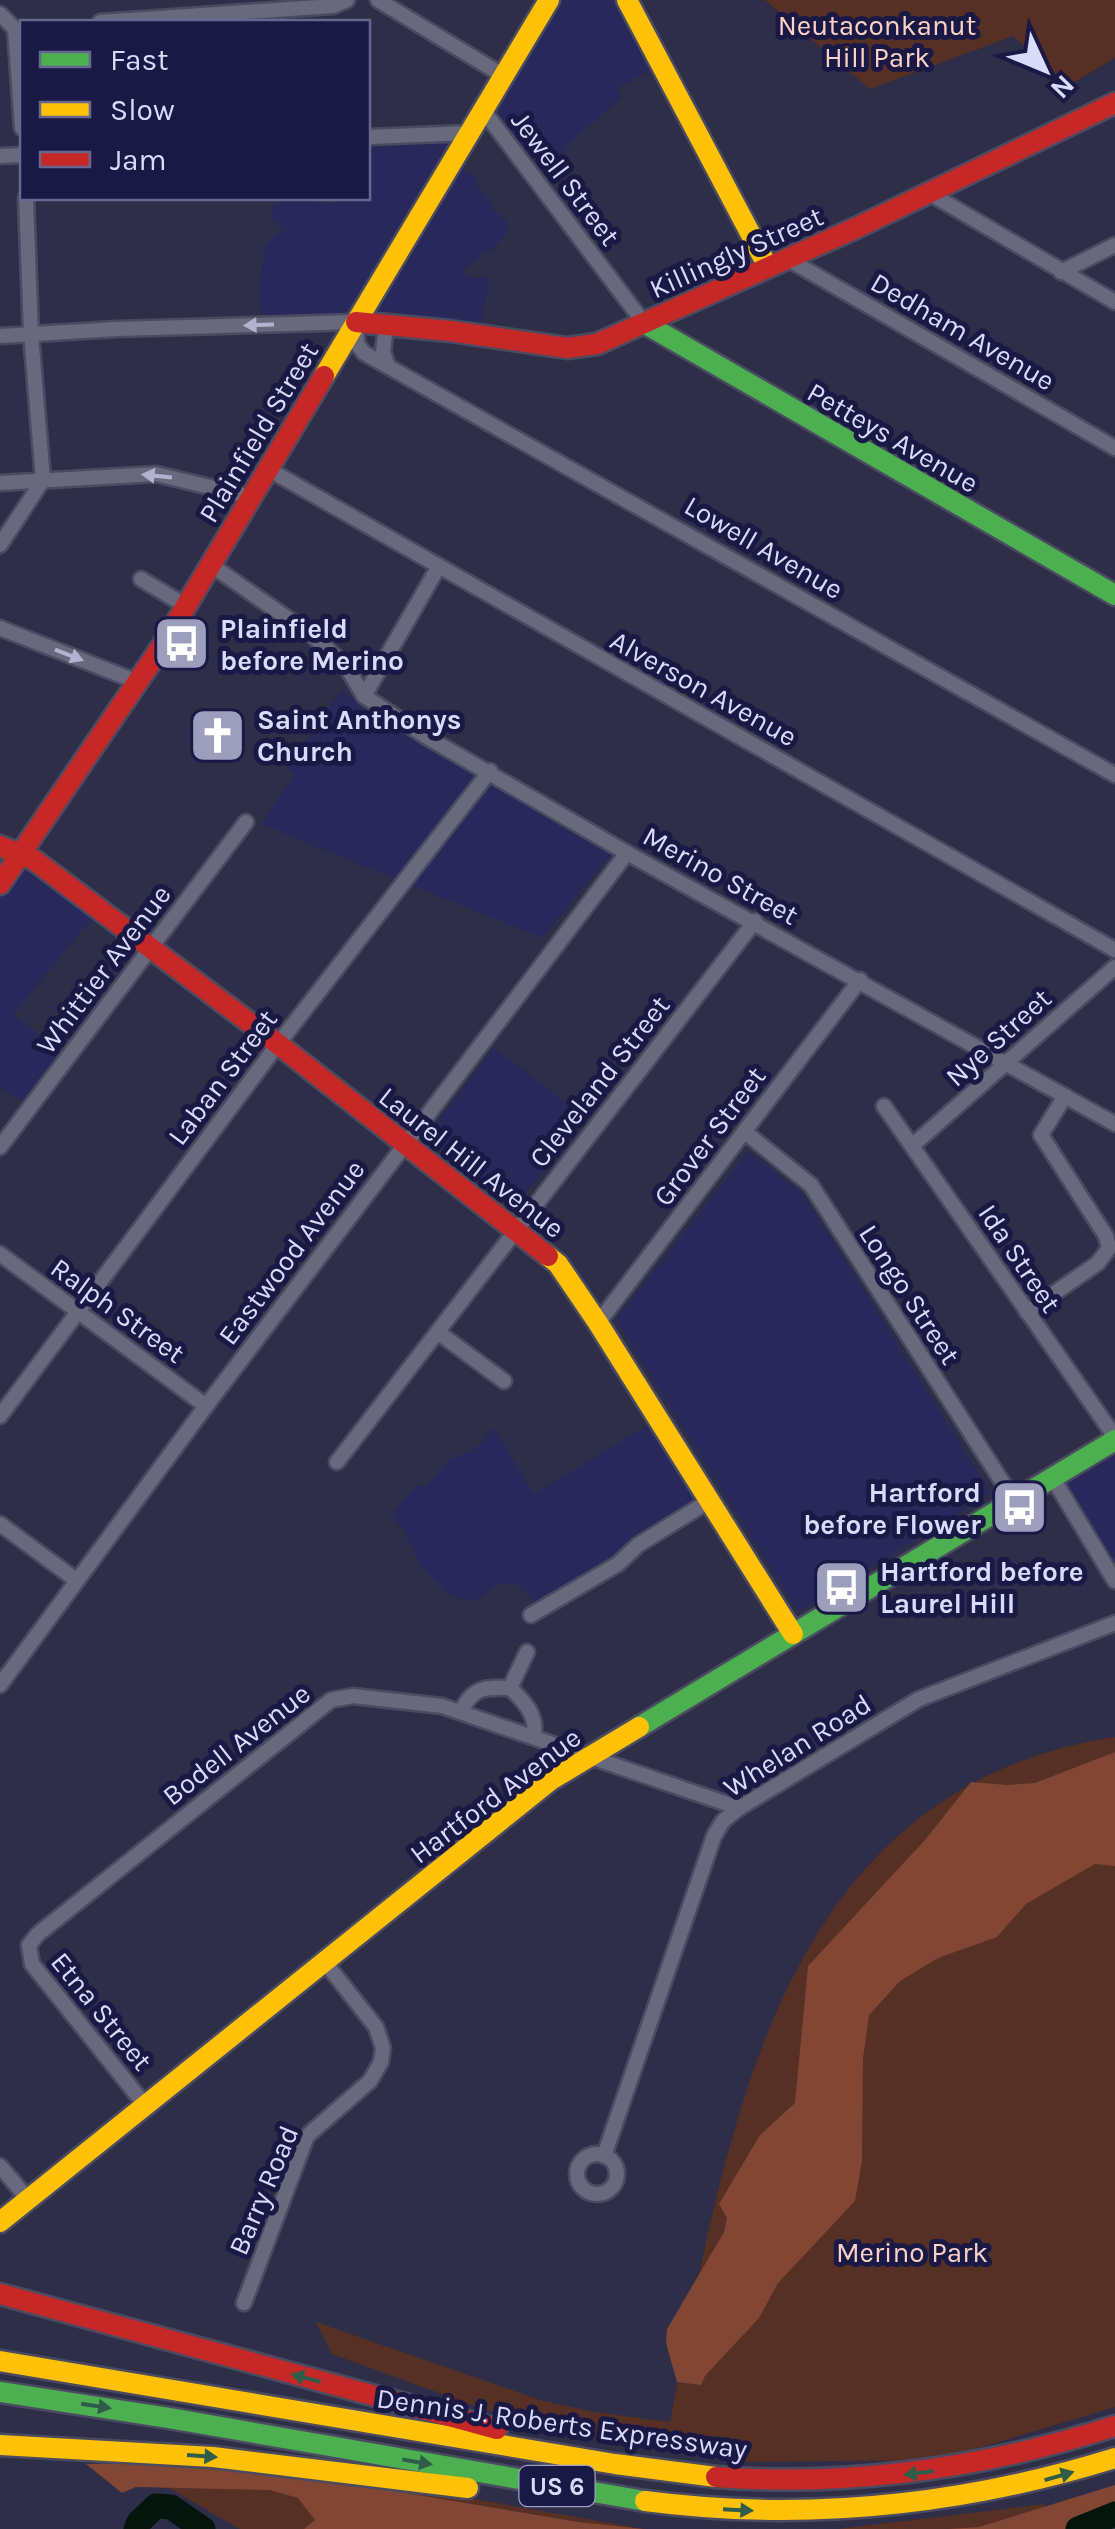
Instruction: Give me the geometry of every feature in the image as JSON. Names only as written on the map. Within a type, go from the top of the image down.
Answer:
[{"type":"main road","name":"Plainfield Street","points":[[0,884],[186,606],[549,0]]},
{"type":"main road","points":[[627,0],[777,262]]},
{"type":"main road","name":"Killingly Street","points":[[356,322],[567,348],[597,344],[1115,102]]},
{"type":"main road","name":"Petteys Avenue","points":[[644,324],[1115,596]]},
{"type":"main road","name":"Laurel Hill Avenue","points":[[0,846],[34,860],[278,1044],[558,1264],[792,1634]]},
{"type":"main road","name":"Hartford Avenue","points":[[0,2222],[530,1797],[590,1756],[1115,1438]]},
{"type":"main road","points":[[4,2294],[438,2414],[672,2472]]},
{"type":"main road","name":"Dennis J. Roberts Expressway","points":[[0,2361],[672,2472],[771,2480],[895,2476],[1018,2455],[1115,2426]]},
{"type":"main road","name":"Dennis J. Roberts Expressway","points":[[0,2392],[655,2502],[783,2512],[886,2508],[1014,2488],[1115,2458]]},
{"type":"main road","points":[[0,2445],[213,2457],[525,2494],[655,2502]]},
{"type":"street","points":[[129,20],[333,6],[347,0]]},
{"type":"street","points":[[378,0],[504,76]]},
{"type":"street","points":[[0,14],[13,29],[20,106]]},
{"type":"street","name":"Jewell Street","points":[[483,110],[644,324]]},
{"type":"street","points":[[370,137],[470,133]]},
{"type":"street","points":[[929,192],[1115,302]]},
{"type":"street","points":[[0,544],[44,480],[31,334],[26,200]]},
{"type":"street","points":[[1061,272],[1115,245]]},
{"type":"street","name":"Dedham Avenue","points":[[777,262],[1115,448]]},
{"type":"street","points":[[0,336],[356,322]]},
{"type":"street","name":"Lowell Avenue","points":[[356,322],[357,344],[364,353],[1115,774]]},
{"type":"street","points":[[386,326],[383,340],[387,364]]},
{"type":"street","name":"Alverson Avenue","points":[[268,470],[1115,950]]},
{"type":"street","points":[[0,483],[156,474],[252,497]]},
{"type":"street","name":"Merino Street","points":[[211,565],[324,646],[346,666],[364,696],[425,736],[1115,1124]]},
{"type":"street","points":[[364,696],[439,566]]},
{"type":"street","points":[[141,580],[186,606]]},
{"type":"street","points":[[0,628],[138,682]]},
{"type":"street","name":"Laban Street","points":[[0,1416],[278,1044],[490,771]]},
{"type":"street","name":"Whittier Avenue","points":[[0,1147],[246,822]]},
{"type":"street","name":"Eastwood Avenue","points":[[0,1686],[206,1406],[627,853]]},
{"type":"street","name":"Cleveland Street","points":[[336,1462],[754,922]]},
{"type":"street","name":"Nye Street","points":[[913,1146],[1115,966]]},
{"type":"street","name":"Grover Street","points":[[598,1323],[860,980]]},
{"type":"street","points":[[1027,1312],[1098,1263],[1109,1248],[1106,1236],[1041,1135],[1065,1096]]},
{"type":"street","name":"Ida Street","points":[[884,1106],[1115,1438]]},
{"type":"street","name":"Longo Street","points":[[744,1132],[811,1185],[1014,1500]]},
{"type":"street","name":"Ralph Street","points":[[0,1254],[206,1406]]},
{"type":"street","points":[[439,1333],[504,1381]]},
{"type":"street","points":[[1052,1478],[1115,1581]]},
{"type":"street","points":[[531,1615],[618,1564],[638,1545],[708,1502]]},
{"type":"street","points":[[0,1524],[76,1580]]},
{"type":"street","name":"Whelan Road","points":[[604,2156],[722,1821],[920,1699],[1115,1622]]},
{"type":"street","points":[[510,1688],[528,1652]]},
{"type":"street","points":[[461,1712],[472,1693],[485,1687],[510,1688]]},
{"type":"street","points":[[510,1688],[533,1718],[533,1737]]},
{"type":"street","name":"Bodell Avenue","points":[[28,1945],[331,1700],[362,1696],[432,1704],[738,1808]]},
{"type":"street","name":"Etna Street","points":[[28,1945],[32,1964],[145,2105]]},
{"type":"street","name":"Barry Road","points":[[244,2303],[307,2136],[370,2081],[381,2062],[382,2041],[376,2027],[324,1961]]},
{"type":"street","points":[[0,2166],[28,2199]]},
{"type":"shaded area","points":[[546,0],[626,0],[657,67],[617,88],[621,98],[535,179],[484,102]]},
{"type":"shaded area","points":[[458,132],[450,160],[477,178],[478,187],[508,223],[507,233],[491,251],[483,252],[463,271],[468,278],[484,277],[489,281],[479,334],[261,325],[259,289],[265,247],[285,230],[271,219],[271,207],[281,201],[370,200],[370,137]]},
{"type":"shaded area","points":[[342,689],[363,708],[611,854],[542,938],[261,824],[295,774],[287,768]]},
{"type":"shaded area","points":[[14,855],[101,907],[14,1014],[63,1055],[25,1103],[0,1087],[0,877]]},
{"type":"shaded area","points":[[494,1048],[585,1117],[516,1206],[426,1137]]},
{"type":"shaded area","points":[[748,1151],[804,1195],[991,1493],[798,1612],[616,1320]]},
{"type":"shaded area","points":[[658,1419],[707,1496],[541,1608],[518,1584],[496,1584],[480,1598],[451,1597],[418,1563],[406,1532],[393,1518],[394,1510],[419,1485],[425,1487],[451,1458],[472,1452],[494,1428],[534,1494]]},
{"type":"shaded area","points":[[1115,1432],[1115,1584],[1050,1477]]},
{"type":"shaded area","points":[[1115,1752],[1115,1866],[1095,1864],[1026,1904],[997,1937],[938,1958],[900,1981],[869,2015],[863,2059],[862,2161],[855,2201],[778,2283],[759,2318],[701,2385],[677,2382],[666,2343],[667,2329],[724,2232],[727,2218],[719,2204],[760,2135],[795,2103],[808,1966],[925,1840],[971,1782],[1035,1783]]},
{"type":"shaded area","points":[[138,2463],[311,2477],[578,2522],[643,2529],[304,2529],[315,2520],[298,2498],[270,2490],[136,2487],[122,2493],[86,2464]]},
{"type":"shaded area","points":[[1115,2485],[1115,2516],[1090,2529],[948,2529],[979,2527]]},
{"type":"green space","name":"Neutaconkanut Hill Park","points":[[765,0],[1115,0],[1115,58],[1069,85],[1013,36],[870,89]]},
{"type":"green space","name":"Merino Park","points":[[1115,1737],[1115,2407],[939,2460],[734,2462],[574,2434],[483,2409],[332,2354],[316,2322],[540,2400],[670,2422],[715,2204],[745,2096],[785,1994],[838,1903],[909,1827],[1000,1770]]},
{"type":"green space","points":[[129,2465],[424,2490],[644,2529],[240,2529]]},
{"type":"green space","points":[[1044,2504],[1035,2529],[838,2529]]},
{"type":"waterway","points":[[136,2529],[156,2506],[171,2507],[203,2529]]},
{"type":"waterway","points":[[1078,2529],[1115,2514]]},
{"type":"traffic: fast","points":[[644,323],[1115,595]]},
{"type":"traffic: fast","points":[[639,1727],[1115,1440]]},
{"type":"traffic: fast","points":[[0,2392],[645,2501]]},
{"type":"traffic: slow","points":[[324,376],[549,0]]},
{"type":"traffic: slow","points":[[627,0],[768,267]]},
{"type":"traffic: slow","points":[[548,1256],[558,1264],[598,1323],[793,1634]]},
{"type":"traffic: slow","points":[[0,2222],[551,1780],[639,1727]]},
{"type":"traffic: slow","points":[[0,2361],[615,2464],[716,2477]]},
{"type":"traffic: slow","points":[[0,2445],[213,2457],[468,2488]]},
{"type":"traffic: slow","points":[[645,2501],[765,2510],[882,2505],[999,2488],[1115,2458]]},
{"type":"traffic: jam","points":[[356,322],[567,348],[597,344],[856,228],[1115,103]]},
{"type":"traffic: jam","points":[[0,884],[162,646],[324,376]]},
{"type":"traffic: jam","points":[[0,846],[34,860],[278,1044],[548,1256]]},
{"type":"traffic: jam","points":[[0,2294],[497,2429]]},
{"type":"traffic: jam","points":[[716,2477],[818,2479],[918,2471],[1017,2453],[1115,2426]]},
{"type":"place","name":"Plainfield before Merino","points":[[181,644]]},
{"type":"place","name":"Saint Anthonys Church","points":[[218,735]]},
{"type":"place","name":"Hartford before Flower","points":[[1020,1508]]},
{"type":"place","name":"Hartford before Laurel Hill","points":[[841,1587]]}]
